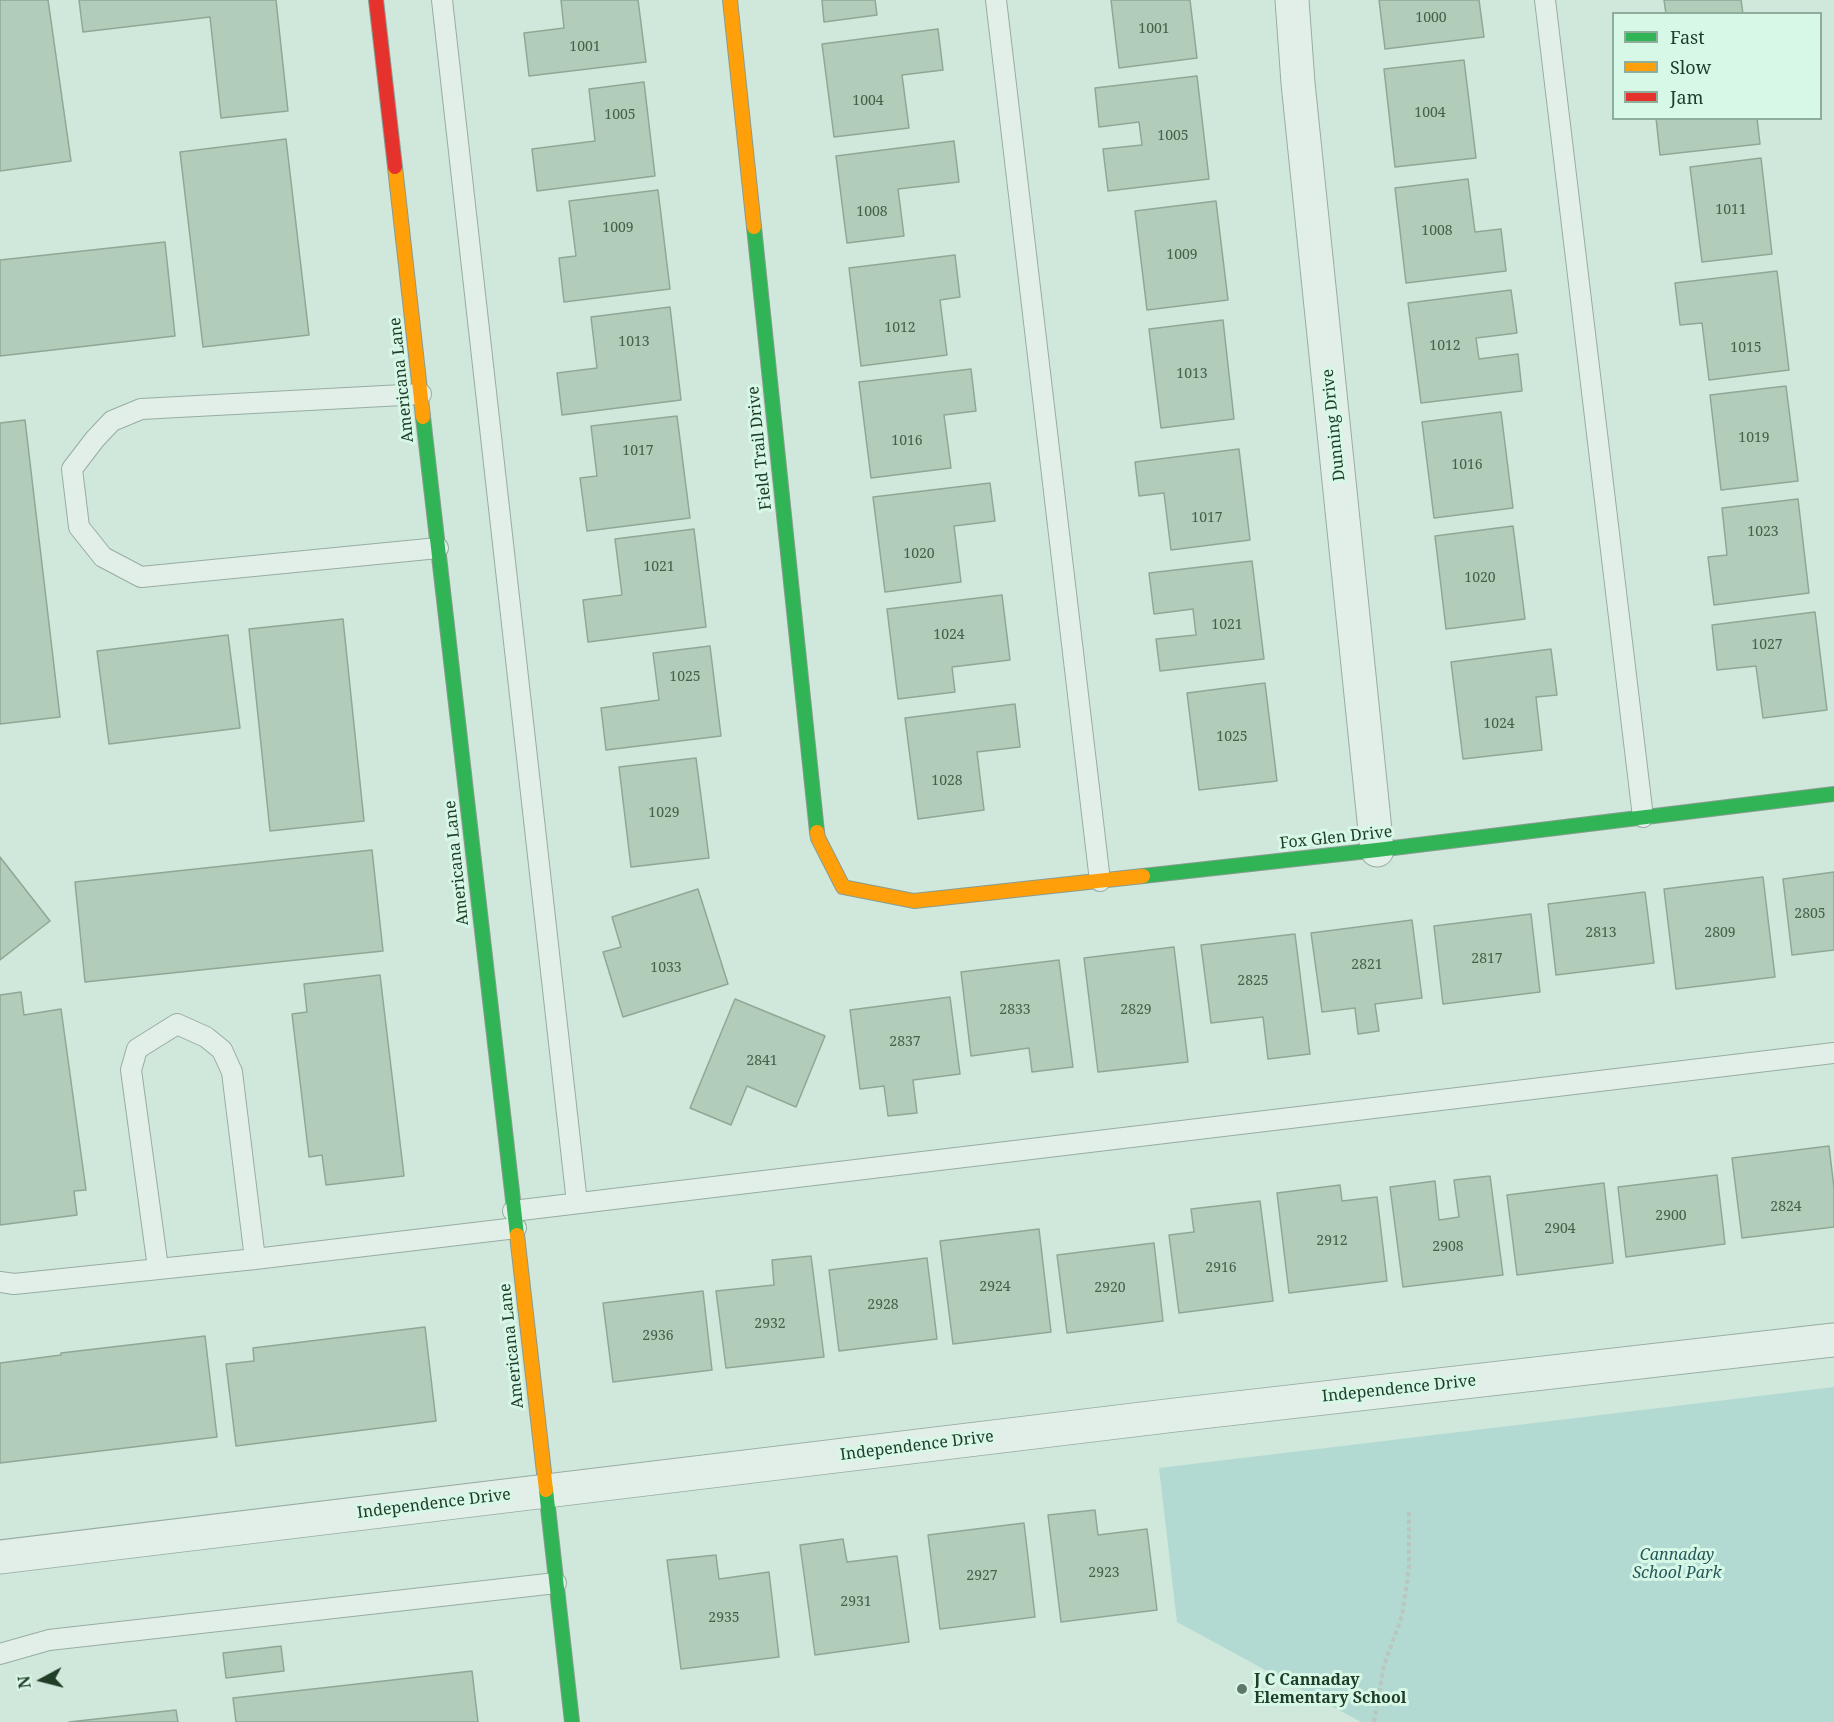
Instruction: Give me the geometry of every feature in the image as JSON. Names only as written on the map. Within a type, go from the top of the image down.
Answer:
[{"type":"street","name":"Americana Lane","points":[[376,0],[572,1722]]},
{"type":"street","name":"Field Trail Drive","points":[[729,0],[818,838],[843,887]]},
{"type":"street","name":"Dunning Drive","points":[[1292,0],[1298,83],[1377,850]]},
{"type":"street","name":"Fox Glen Drive","points":[[843,887],[914,901],[1377,850],[1834,794]]},
{"type":"street","name":"Independence Drive","points":[[0,1557],[1175,1415],[1834,1340]]},
{"type":"lane","points":[[442,0],[577,1203]]},
{"type":"lane","points":[[996,0],[1100,881]]},
{"type":"lane","points":[[1545,0],[1643,818]]},
{"type":"lane","points":[[421,394],[141,409],[112,421],[72,469],[79,526],[102,557],[141,577],[438,548]]},
{"type":"lane","points":[[158,1268],[131,1070],[137,1049],[177,1024],[206,1036],[222,1050],[232,1072],[255,1259]]},
{"type":"lane","points":[[0,1282],[14,1284],[255,1259],[514,1220],[577,1203],[1834,1053]]},
{"type":"lane","points":[[0,1654],[49,1640],[556,1583]]},
{"type":"path","points":[[1374,1722],[1384,1665],[1402,1616],[1409,1568],[1409,1512]]},
{"type":"green space","name":"Cannaday School Park","points":[[1834,1387],[1834,1722],[1361,1722],[1177,1622],[1159,1468]]},
{"type":"building","points":[[0,0],[48,0],[71,161],[0,171]]},
{"type":"building","points":[[79,0],[276,0],[288,111],[221,118],[210,17],[83,32]]},
{"type":"building","points":[[561,0],[638,0],[646,62],[529,76],[524,33],[564,28]]},
{"type":"building","points":[[822,0],[875,0],[877,15],[824,22]]},
{"type":"building","points":[[1111,0],[1190,0],[1197,58],[1119,68]]},
{"type":"building","points":[[1379,0],[1479,0],[1484,37],[1385,49]]},
{"type":"building","points":[[1664,0],[1741,0],[1743,12],[1666,12]]},
{"type":"building","points":[[938,29],[943,70],[902,75],[909,128],[834,137],[822,44]]},
{"type":"building","points":[[1464,60],[1476,158],[1395,167],[1384,69]]},
{"type":"building","points":[[1197,76],[1209,179],[1108,191],[1103,149],[1142,145],[1139,122],[1099,127],[1095,88]]},
{"type":"building","points":[[644,82],[655,176],[537,191],[532,149],[595,141],[589,89]]},
{"type":"building","points":[[1656,120],[1757,120],[1760,144],[1660,155]]},
{"type":"building","points":[[286,139],[309,335],[203,347],[180,152]]},
{"type":"building","points":[[954,141],[959,182],[898,189],[904,236],[847,243],[836,156]]},
{"type":"building","points":[[1761,158],[1772,254],[1702,262],[1690,167]]},
{"type":"building","points":[[1468,179],[1475,232],[1501,229],[1506,271],[1406,283],[1395,188]]},
{"type":"building","points":[[658,190],[670,289],[564,302],[559,258],[576,256],[569,201]]},
{"type":"building","points":[[1216,201],[1228,300],[1147,310],[1135,211]]},
{"type":"building","points":[[165,242],[175,336],[0,356],[0,260]]},
{"type":"building","points":[[955,255],[960,297],[940,300],[947,355],[861,366],[849,268]]},
{"type":"building","points":[[1777,271],[1789,370],[1709,380],[1702,323],[1680,325],[1675,283]]},
{"type":"building","points":[[1511,290],[1517,333],[1476,338],[1479,359],[1518,354],[1522,391],[1421,403],[1408,303]]},
{"type":"building","points":[[670,307],[681,400],[562,415],[557,373],[597,368],[591,317]]},
{"type":"building","points":[[1223,320],[1234,419],[1161,428],[1149,329]]},
{"type":"building","points":[[971,369],[976,411],[944,415],[951,468],[871,478],[859,382]]},
{"type":"building","points":[[1786,386],[1798,481],[1721,490],[1710,395]]},
{"type":"building","points":[[1501,412],[1513,508],[1434,518],[1422,422]]},
{"type":"building","points":[[677,416],[690,518],[587,531],[580,478],[597,476],[591,426]]},
{"type":"building","points":[[25,420],[60,717],[0,724],[0,423]]},
{"type":"building","points":[[1239,449],[1250,540],[1171,550],[1164,493],[1139,496],[1135,462]]},
{"type":"building","points":[[990,483],[995,521],[954,526],[961,582],[885,592],[873,497]]},
{"type":"building","points":[[1798,499],[1809,593],[1714,605],[1708,557],[1727,555],[1722,508]]},
{"type":"building","points":[[1513,526],[1525,619],[1446,629],[1435,536]]},
{"type":"building","points":[[694,529],[706,627],[588,642],[583,600],[622,595],[615,539]]},
{"type":"building","points":[[1252,561],[1264,659],[1160,671],[1156,639],[1196,635],[1193,609],[1154,614],[1149,573]]},
{"type":"building","points":[[1002,595],[1010,660],[952,667],[955,692],[898,699],[887,609]]},
{"type":"building","points":[[1815,612],[1827,710],[1763,718],[1756,666],[1717,670],[1712,625]]},
{"type":"building","points":[[343,619],[364,821],[270,831],[249,629]]},
{"type":"building","points":[[228,635],[240,728],[109,744],[97,651]]},
{"type":"building","points":[[710,646],[721,736],[606,750],[601,708],[659,700],[653,653]]},
{"type":"building","points":[[1551,649],[1557,695],[1536,697],[1542,750],[1463,759],[1451,662]]},
{"type":"building","points":[[1265,683],[1277,781],[1199,790],[1187,693]]},
{"type":"building","points":[[1015,704],[1020,747],[977,752],[984,810],[918,819],[905,718]]},
{"type":"building","points":[[696,758],[709,858],[631,867],[619,767]]},
{"type":"building","points":[[372,850],[383,951],[85,982],[75,882]]},
{"type":"building","points":[[0,857],[50,921],[0,960]]},
{"type":"building","points":[[1834,872],[1834,950],[1792,955],[1783,879]]},
{"type":"building","points":[[1763,877],[1775,977],[1676,989],[1664,889]]},
{"type":"building","points":[[698,889],[728,984],[623,1017],[603,952],[621,947],[612,917]]},
{"type":"building","points":[[1645,892],[1654,963],[1556,975],[1548,904]]},
{"type":"building","points":[[1531,914],[1540,992],[1443,1004],[1434,926]]},
{"type":"building","points":[[1412,920],[1422,998],[1375,1004],[1379,1031],[1358,1034],[1355,1008],[1322,1012],[1311,933]]},
{"type":"building","points":[[1295,934],[1310,1054],[1268,1059],[1263,1017],[1211,1023],[1201,945]]},
{"type":"building","points":[[1174,947],[1188,1062],[1098,1072],[1084,958]]},
{"type":"building","points":[[1059,960],[1073,1067],[1032,1072],[1029,1048],[971,1056],[961,972]]},
{"type":"building","points":[[380,975],[404,1176],[326,1185],[322,1155],[309,1157],[292,1014],[307,1012],[304,984]]},
{"type":"building","points":[[21,992],[24,1015],[61,1009],[86,1190],[74,1191],[77,1215],[0,1225],[0,995]]},
{"type":"building","points":[[950,997],[960,1074],[913,1080],[917,1113],[888,1116],[884,1086],[860,1089],[850,1010]]},
{"type":"building","points":[[735,999],[825,1036],[796,1107],[747,1086],[731,1125],[690,1108]]},
{"type":"building","points":[[1829,1146],[1834,1188],[1834,1227],[1742,1238],[1732,1158]]},
{"type":"building","points":[[1717,1175],[1725,1244],[1626,1257],[1618,1187]]},
{"type":"building","points":[[1490,1176],[1503,1275],[1403,1287],[1390,1187],[1435,1181],[1439,1220],[1459,1217],[1454,1180]]},
{"type":"building","points":[[1604,1183],[1613,1263],[1517,1275],[1507,1195]]},
{"type":"building","points":[[1340,1185],[1342,1201],[1377,1197],[1387,1281],[1289,1293],[1277,1193]]},
{"type":"building","points":[[1260,1201],[1273,1301],[1179,1313],[1169,1235],[1194,1232],[1191,1209]]},
{"type":"building","points":[[1039,1229],[1051,1332],[953,1344],[940,1241]]},
{"type":"building","points":[[1154,1243],[1163,1321],[1067,1333],[1057,1255]]},
{"type":"building","points":[[811,1256],[824,1357],[726,1368],[716,1291],[774,1285],[772,1260]]},
{"type":"building","points":[[927,1258],[937,1339],[839,1351],[829,1270]]},
{"type":"building","points":[[703,1291],[712,1370],[613,1382],[603,1303]]},
{"type":"building","points":[[425,1327],[436,1421],[236,1446],[226,1364],[254,1361],[253,1348]]},
{"type":"building","points":[[205,1336],[217,1437],[0,1463],[0,1363],[61,1355],[61,1353]]},
{"type":"building","points":[[1095,1510],[1098,1535],[1147,1529],[1157,1610],[1061,1622],[1048,1515]]},
{"type":"building","points":[[1024,1523],[1035,1617],[940,1629],[928,1535]]},
{"type":"building","points":[[843,1539],[847,1562],[897,1556],[909,1642],[815,1655],[800,1545]]},
{"type":"building","points":[[716,1555],[719,1579],[769,1572],[779,1657],[681,1669],[667,1560]]},
{"type":"building","points":[[281,1646],[284,1671],[226,1678],[223,1653]]},
{"type":"building","points":[[472,1671],[478,1722],[236,1722],[233,1698]]},
{"type":"building","points":[[176,1710],[178,1722],[69,1722]]},
{"type":"traffic: fast","points":[[754,227],[817,832]]},
{"type":"traffic: fast","points":[[423,417],[517,1235]]},
{"type":"traffic: fast","points":[[1143,876],[1834,794]]},
{"type":"traffic: fast","points":[[546,1490],[572,1722]]},
{"type":"traffic: slow","points":[[730,0],[754,227]]},
{"type":"traffic: slow","points":[[395,167],[423,417]]},
{"type":"traffic: slow","points":[[817,832],[843,887],[914,901],[1143,876]]},
{"type":"traffic: slow","points":[[517,1235],[546,1490]]},
{"type":"traffic: jam","points":[[376,0],[395,167]]},
{"type":"place","name":"J C Cannaday Elementary School","points":[[1242,1689]]}]
